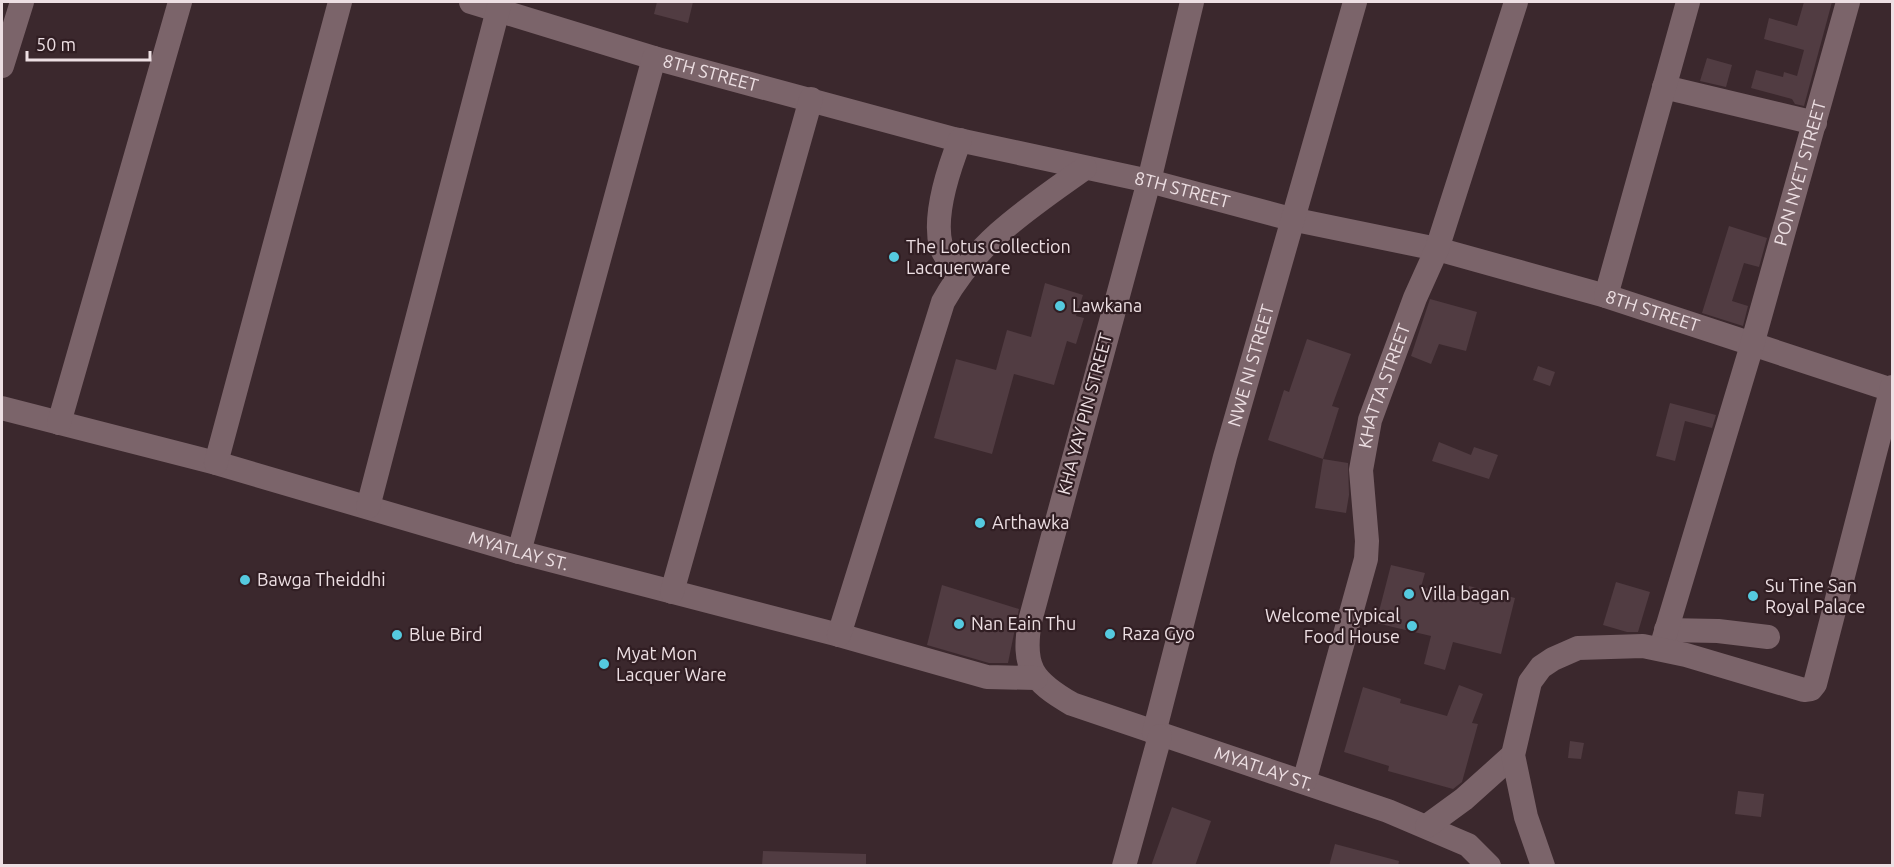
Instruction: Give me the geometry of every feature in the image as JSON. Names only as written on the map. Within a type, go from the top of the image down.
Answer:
[{"type":"street","points":[[2,66],[22,2]]},
{"type":"street","points":[[59,423],[180,2]]},
{"type":"street","points":[[216,463],[340,2]]},
{"type":"street","name":"8TH STREET","points":[[471,2],[499,5],[654,58],[960,140],[1149,181],[1291,219],[1437,249],[1606,296],[1752,345],[1892,388]]},
{"type":"street","name":"KHA YAY PIN STREET","points":[[1036,678],[1029,667],[1027,651],[1030,621],[1149,181],[1192,2]]},
{"type":"street","name":"NWE NI STREET","points":[[1124,866],[1225,457],[1291,219],[1355,2]]},
{"type":"street","name":"KHATTA STREET","points":[[1304,782],[1366,559],[1367,541],[1361,470],[1371,420],[1415,298],[1437,249],[1516,2]]},
{"type":"street","points":[[1606,296],[1688,2]]},
{"type":"street","name":"PON NYET STREET","points":[[1664,639],[1752,345],[1848,2]]},
{"type":"street","points":[[368,507],[499,5]]},
{"type":"street","points":[[519,552],[654,58]]},
{"type":"street","points":[[1664,87],[1815,123]]},
{"type":"street","points":[[672,592],[811,99]]},
{"type":"street","points":[[959,273],[941,248],[939,237],[948,172],[960,140]]},
{"type":"street","points":[[839,635],[943,302],[959,273],[979,251],[1023,212],[1085,168]]},
{"type":"street","points":[[1664,639],[1804,690],[1811,689],[1815,684],[1892,388]]},
{"type":"street","name":"MYATLAY ST.","points":[[2,408],[216,463],[519,552],[839,635],[987,677],[1036,678],[1071,704],[1157,735],[1304,782],[1454,837],[1468,845],[1489,866]]},
{"type":"street","points":[[1544,866],[1526,817],[1513,755],[1526,692],[1541,667],[1563,653],[1578,648],[1630,645],[1718,631],[1768,637]]},
{"type":"street","points":[[1427,826],[1464,799],[1513,755]]},
{"type":"building","points":[[657,2],[693,2],[688,23],[654,14]]},
{"type":"building","points":[[1804,2],[1832,2],[1804,106],[1795,104],[1792,99],[1751,88],[1756,70],[1783,77],[1784,72],[1797,76],[1804,50],[1764,39],[1769,18],[1797,26]]},
{"type":"building","points":[[1707,58],[1732,65],[1726,87],[1700,81]]},
{"type":"building","points":[[1729,226],[1767,238],[1759,267],[1744,263],[1732,301],[1748,306],[1743,326],[1702,313]]},
{"type":"building","points":[[1045,283],[1083,295],[1076,316],[1084,318],[1076,344],[1067,341],[1054,385],[1014,374],[992,454],[934,438],[956,359],[996,370],[1007,330],[1031,337]]},
{"type":"building","points":[[1430,299],[1477,312],[1466,351],[1439,344],[1431,364],[1411,356]]},
{"type":"building","points":[[1307,339],[1351,354],[1332,406],[1339,408],[1323,459],[1268,440],[1284,390],[1289,392]]},
{"type":"building","points":[[1538,366],[1555,372],[1550,386],[1533,380]]},
{"type":"building","points":[[1670,403],[1716,415],[1712,428],[1685,421],[1675,461],[1656,456]]},
{"type":"building","points":[[1439,442],[1471,455],[1474,447],[1498,455],[1489,479],[1432,461]]},
{"type":"building","points":[[1323,459],[1348,463],[1349,495],[1346,513],[1315,508]]},
{"type":"building","points":[[1391,565],[1425,573],[1421,587],[1466,598],[1469,586],[1515,598],[1501,654],[1453,642],[1445,670],[1424,664],[1431,636],[1376,623]]},
{"type":"building","points":[[1616,582],[1650,592],[1638,632],[1627,632],[1603,625]]},
{"type":"building","points":[[942,585],[1019,609],[1008,663],[989,663],[927,645]]},
{"type":"building","points":[[1459,685],[1483,694],[1472,723],[1478,724],[1462,782],[1453,789],[1388,771],[1389,766],[1344,752],[1363,687],[1401,699],[1400,703],[1447,716]]},
{"type":"building","points":[[1570,741],[1584,743],[1581,759],[1568,758]]},
{"type":"building","points":[[1738,791],[1764,794],[1761,817],[1735,814]]},
{"type":"building","points":[[1172,807],[1211,821],[1195,866],[1151,866]]},
{"type":"building","points":[[1335,844],[1399,861],[1398,866],[1329,866]]},
{"type":"building","points":[[763,851],[866,854],[866,866],[762,866]]},
{"type":"place","name":"The Lotus Collection Lacquerware","points":[[894,257]]},
{"type":"place","name":"Lawkana","points":[[1060,306]]},
{"type":"place","name":"Arthawka","points":[[980,523]]},
{"type":"place","name":"Bawga Theiddhi","points":[[245,580]]},
{"type":"place","name":"Villa bagan","points":[[1409,594]]},
{"type":"place","name":"Su Tine San Royal Palace","points":[[1753,596]]},
{"type":"place","name":"Nan Eain Thu","points":[[959,624]]},
{"type":"place","name":"Welcome Typical Food House","points":[[1412,626]]},
{"type":"place","name":"Raza Gyo","points":[[1110,634]]},
{"type":"place","name":"Blue Bird","points":[[397,635]]},
{"type":"place","name":"Myat Mon Lacquer Ware","points":[[604,664]]}]
